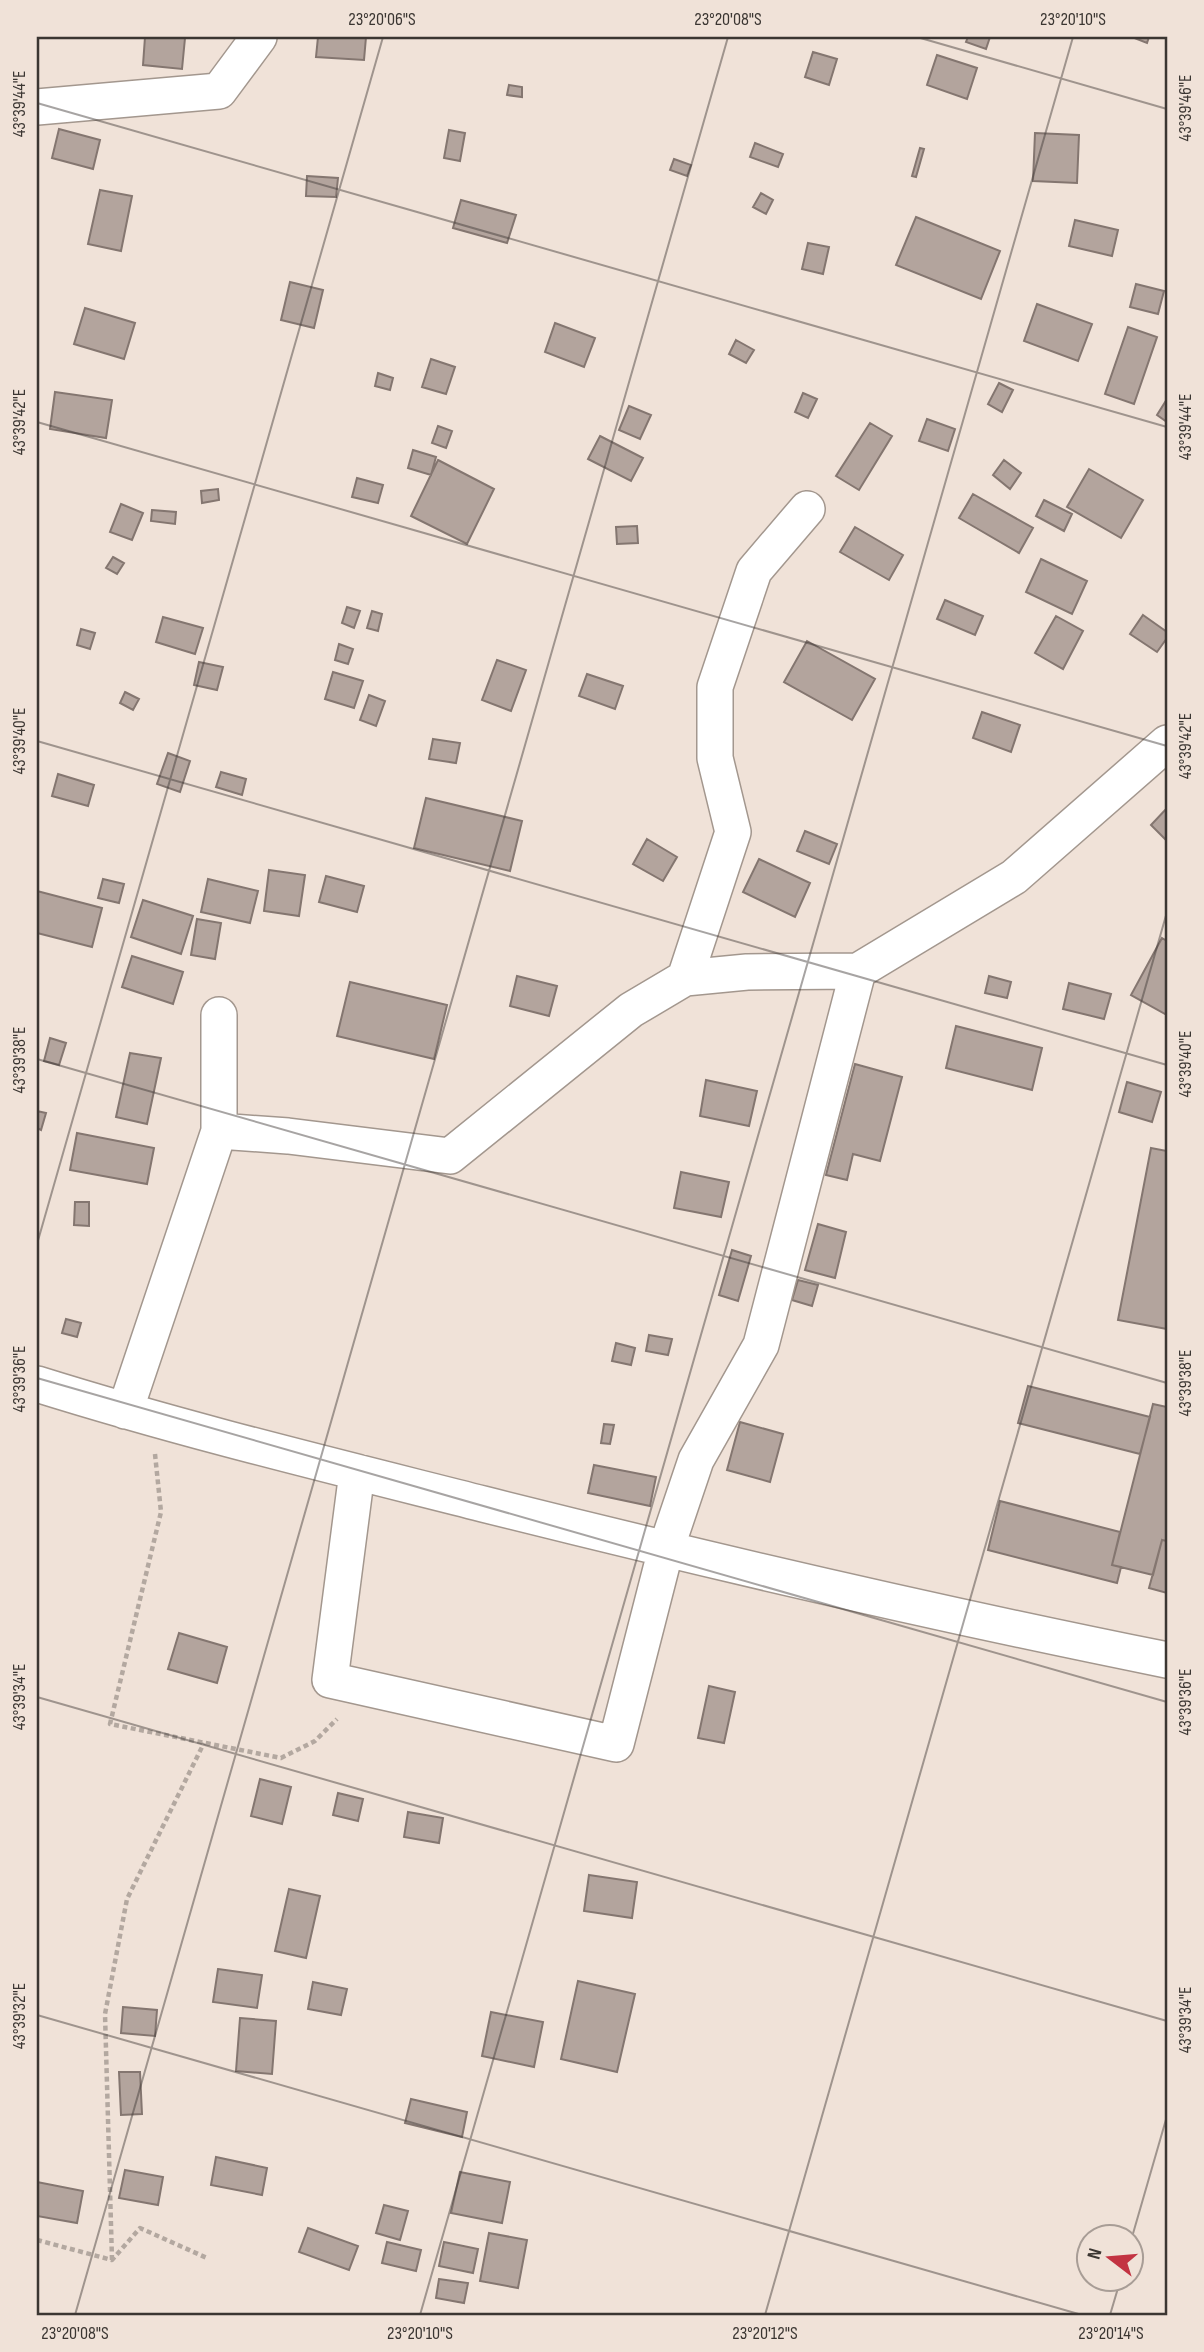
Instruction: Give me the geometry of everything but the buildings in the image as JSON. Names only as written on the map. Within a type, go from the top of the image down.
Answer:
[{"type":"street","points":[[37,107],[219,91],[259,37]]},
{"type":"street","points":[[685,978],[733,832],[715,758],[715,687],[754,571],[807,509]]},
{"type":"street","points":[[219,1131],[288,1136],[450,1156],[631,1010],[685,978],[747,972],[858,971],[1014,877],[1167,743]]},
{"type":"street","points":[[357,1472],[331,1680],[617,1744],[666,1549],[696,1460],[761,1345],[858,971]]},
{"type":"street","points":[[138,1415],[219,1131],[219,1015]]},
{"type":"street","points":[[37,1384],[138,1415],[666,1549],[1013,1629],[1167,1660]]},
{"type":"path","points":[[138,1415],[161,1512],[110,1724],[281,1758],[315,1741],[369,1688]]},
{"type":"path","points":[[112,2260],[106,2014],[108,2001],[127,1899],[204,1743]]},
{"type":"path","points":[[112,2260],[140,2228],[207,2258]]},
{"type":"path","points":[[37,2240],[112,2260]]}]
